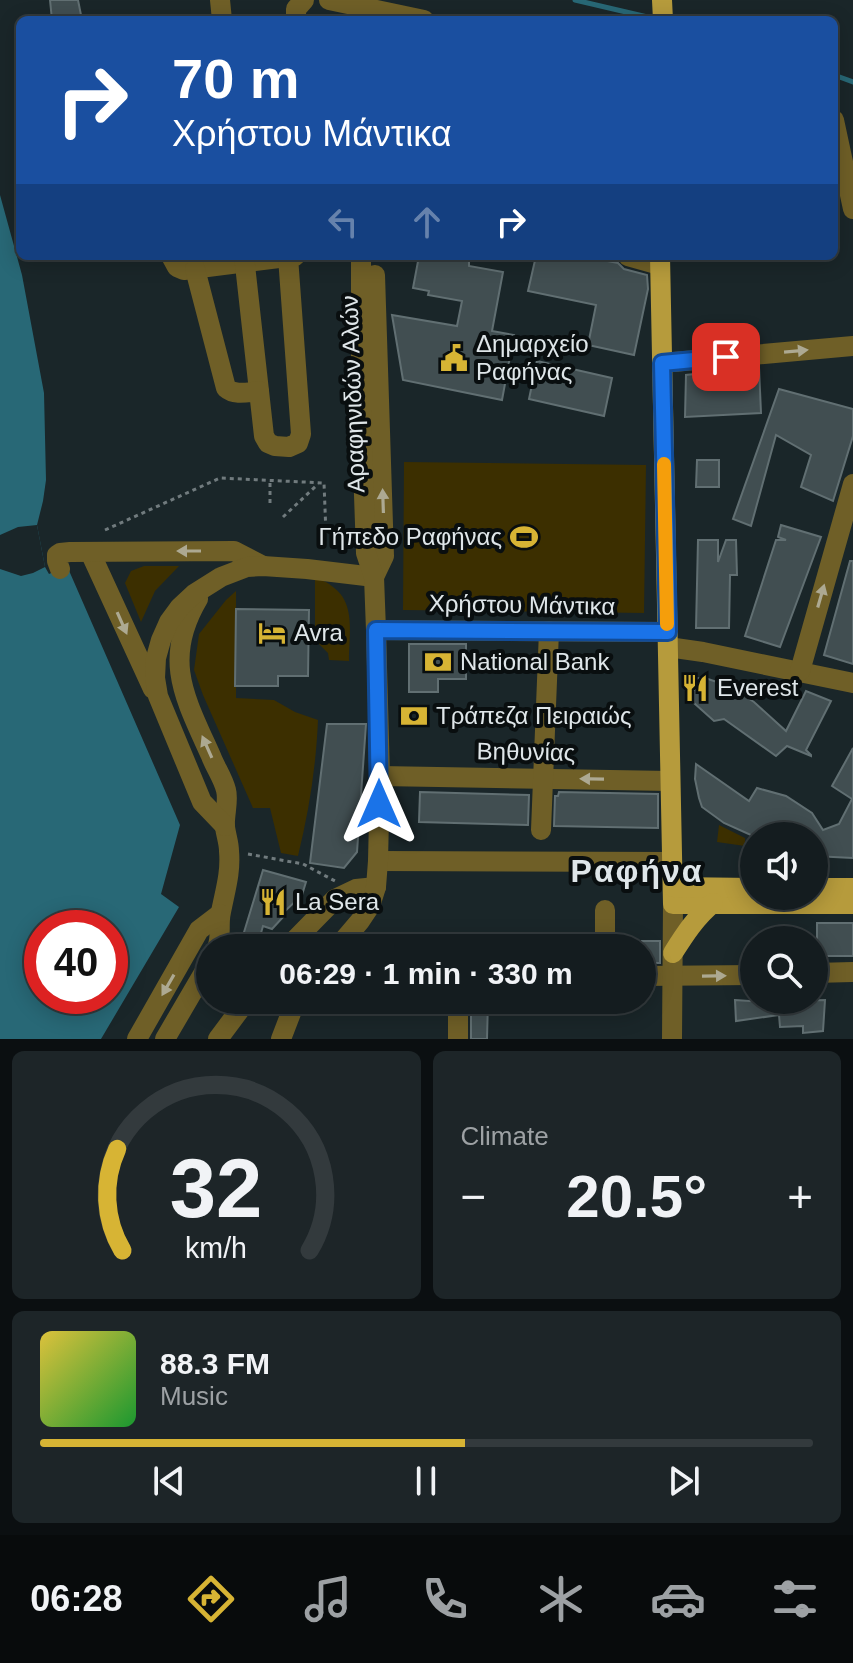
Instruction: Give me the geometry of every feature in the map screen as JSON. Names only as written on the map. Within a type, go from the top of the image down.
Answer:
[{"type":"main road","points":[[660,260],[673,896]]},
{"type":"main road","points":[[828,888],[853,888]]},
{"type":"main road","points":[[673,896],[740,889]]},
{"type":"main road","points":[[673,896],[713,903],[853,904]]},
{"type":"main road","points":[[673,953],[686,931],[713,903]]},
{"type":"street","points":[[329,0],[405,16]]},
{"type":"street","points":[[838,139],[853,209]]},
{"type":"street","points":[[173,260],[177,267],[184,270],[237,260]]},
{"type":"street","points":[[245,260],[264,436],[268,443],[289,447],[298,443],[301,434],[288,260]]},
{"type":"street","name":"Αραφηνιδών Αλών","points":[[361,260],[365,538],[374,577],[380,776],[376,887]]},
{"type":"street","name":"Αραφηνιδών Αλών","points":[[374,260],[384,556],[374,577]]},
{"type":"street","points":[[204,264],[226,388],[237,393],[259,391]]},
{"type":"street","points":[[662,363],[853,346]]},
{"type":"street","points":[[800,671],[853,484]]},
{"type":"street","points":[[60,569],[56,558],[60,553],[90,552],[234,551],[263,566]]},
{"type":"street","points":[[90,552],[202,802],[225,826]]},
{"type":"street","points":[[164,715],[155,678],[161,640],[180,607],[210,583],[234,571],[263,566],[374,577]]},
{"type":"street","points":[[210,583],[186,622],[179,649],[179,668],[188,704],[226,791],[229,883],[220,914],[220,934]]},
{"type":"street","name":"Χρήστου Μάντικα","points":[[376,630],[549,631],[668,640],[703,652],[853,683]]},
{"type":"street","points":[[541,830],[549,631]]},
{"type":"street","name":"Βηθυνίας","points":[[380,776],[670,781]]},
{"type":"street","points":[[378,861],[672,862]]},
{"type":"street","points":[[301,934],[335,899],[356,889],[376,887],[370,906],[349,934]]},
{"type":"street","points":[[672,1039],[673,896]]},
{"type":"street","points":[[605,910],[605,934]]},
{"type":"street","points":[[137,1039],[199,930],[220,914]]},
{"type":"street","points":[[828,973],[853,972]]},
{"type":"street","points":[[656,976],[740,975]]},
{"type":"street","points":[[165,1039],[196,986]]},
{"type":"street","points":[[218,1039],[237,1014]]},
{"type":"street","points":[[281,1039],[291,1014]]},
{"type":"street","points":[[458,1014],[458,1039]]},
{"type":"path","points":[[105,530],[220,478],[324,483],[326,534]]},
{"type":"path","points":[[270,480],[270,503]]},
{"type":"path","points":[[283,517],[320,482]]},
{"type":"path","points":[[229,850],[303,864],[337,882],[345,893]]},
{"type":"shaded area","name":"Γήπεδο Ραφήνας","points":[[404,462],[646,465],[644,613],[403,610]]},
{"type":"shaded area","points":[[144,566],[179,566],[155,591],[141,622],[125,583],[131,571]]},
{"type":"shaded area","points":[[315,579],[331,585],[345,602],[350,620],[349,661],[329,660],[328,653],[315,640]]},
{"type":"shaded area","points":[[236,591],[236,698],[274,700],[318,720],[311,789],[298,856],[281,853],[270,808],[253,808],[194,670],[199,634]]},
{"type":"shaded area","points":[[719,825],[740,836],[740,845],[717,842]]},
{"type":"water","points":[[0,195],[22,275],[44,393],[46,480],[37,525],[45,567],[49,574],[67,566],[180,825],[161,894],[179,907],[128,993],[128,910],[24,910],[24,1014],[116,1014],[101,1039],[0,1039]]},
{"type":"pier","points":[[37,525],[45,567],[21,576],[0,569],[0,535],[18,527]]},
{"type":"building","points":[[50,0],[78,0],[81,16],[52,16]]},
{"type":"building","name":"Δημαρχείο Ραφήνας","points":[[418,260],[464,260],[469,261],[469,266],[503,272],[492,331],[514,335],[502,400],[403,380],[392,315],[457,326],[462,301],[428,295],[429,291],[413,288]]},
{"type":"building","points":[[535,260],[602,260],[647,275],[648,289],[634,355],[588,345],[596,305],[528,291]]},
{"type":"building","points":[[537,361],[612,378],[604,416],[529,399]]},
{"type":"building","points":[[759,367],[761,413],[685,417],[686,375]]},
{"type":"building","points":[[779,389],[853,409],[853,436],[833,501],[801,487],[811,455],[776,435],[751,526],[733,519]]},
{"type":"building","points":[[697,460],[719,460],[719,487],[696,487]]},
{"type":"building","points":[[781,525],[821,537],[780,647],[745,636],[776,540],[786,540],[778,537]]},
{"type":"building","points":[[698,540],[718,540],[718,562],[726,540],[736,540],[737,575],[730,575],[729,628],[696,628]]},
{"type":"building","points":[[850,561],[853,561],[853,664],[824,655]]},
{"type":"building","name":"Avra","points":[[236,609],[309,610],[308,676],[278,676],[278,686],[235,686]]},
{"type":"building","name":"National Bank","points":[[409,644],[466,644],[466,679],[438,679],[438,692],[409,692]]},
{"type":"building","points":[[694,678],[729,686],[754,702],[786,731],[806,691],[831,701],[806,750],[811,756],[787,746],[776,756],[724,719],[714,721],[694,703]]},
{"type":"building","points":[[327,724],[366,724],[357,852],[344,868],[310,863]]},
{"type":"building","points":[[853,748],[853,858],[828,857],[828,828],[839,824],[852,799],[832,786]]},
{"type":"building","points":[[696,764],[749,801],[757,788],[786,796],[812,813],[818,822],[740,822],[740,830],[702,807],[695,779]]},
{"type":"building","points":[[420,792],[529,795],[528,825],[419,822]]},
{"type":"building","points":[[559,792],[658,794],[658,828],[554,826],[555,796]]},
{"type":"building","points":[[263,870],[306,882],[302,895],[282,914],[284,916],[272,929],[263,926],[261,934],[243,934]]},
{"type":"building","points":[[817,923],[853,923],[853,956],[828,956],[828,926],[817,926]]},
{"type":"building","points":[[656,941],[660,941],[660,963],[656,963]]},
{"type":"building","points":[[735,1000],[740,1000],[740,1014],[824,1014],[823,1031],[803,1033],[803,1026],[780,1027],[779,1015],[736,1021]]},
{"type":"building","points":[[471,1014],[488,1014],[487,1039],[471,1039]]},
{"type":"waterway","points":[[575,0],[643,16]]},
{"type":"waterway","points":[[838,76],[853,82]]},
{"type":"slow traffic","points":[[664,464],[667,624]]},
{"type":"place","name":"Δημαρχείο Ραφήνας","points":[[454,358]]},
{"type":"place","name":"Γήπεδο Ραφήνας","points":[[524,537]]},
{"type":"place","name":"Avra","points":[[272,633]]},
{"type":"place","name":"National Bank","points":[[438,662]]},
{"type":"place","name":"Everest","points":[[695,688]]},
{"type":"place","name":"Τράπεζα Πειραιώς","points":[[414,716]]},
{"type":"place","name":"La Sera","points":[[273,902]]},
{"type":"district","name":"Ραφήνα","points":[[637,871]]},
{"type":"route","points":[[379,804],[376,630],[668,632],[662,363],[726,357]]}]
